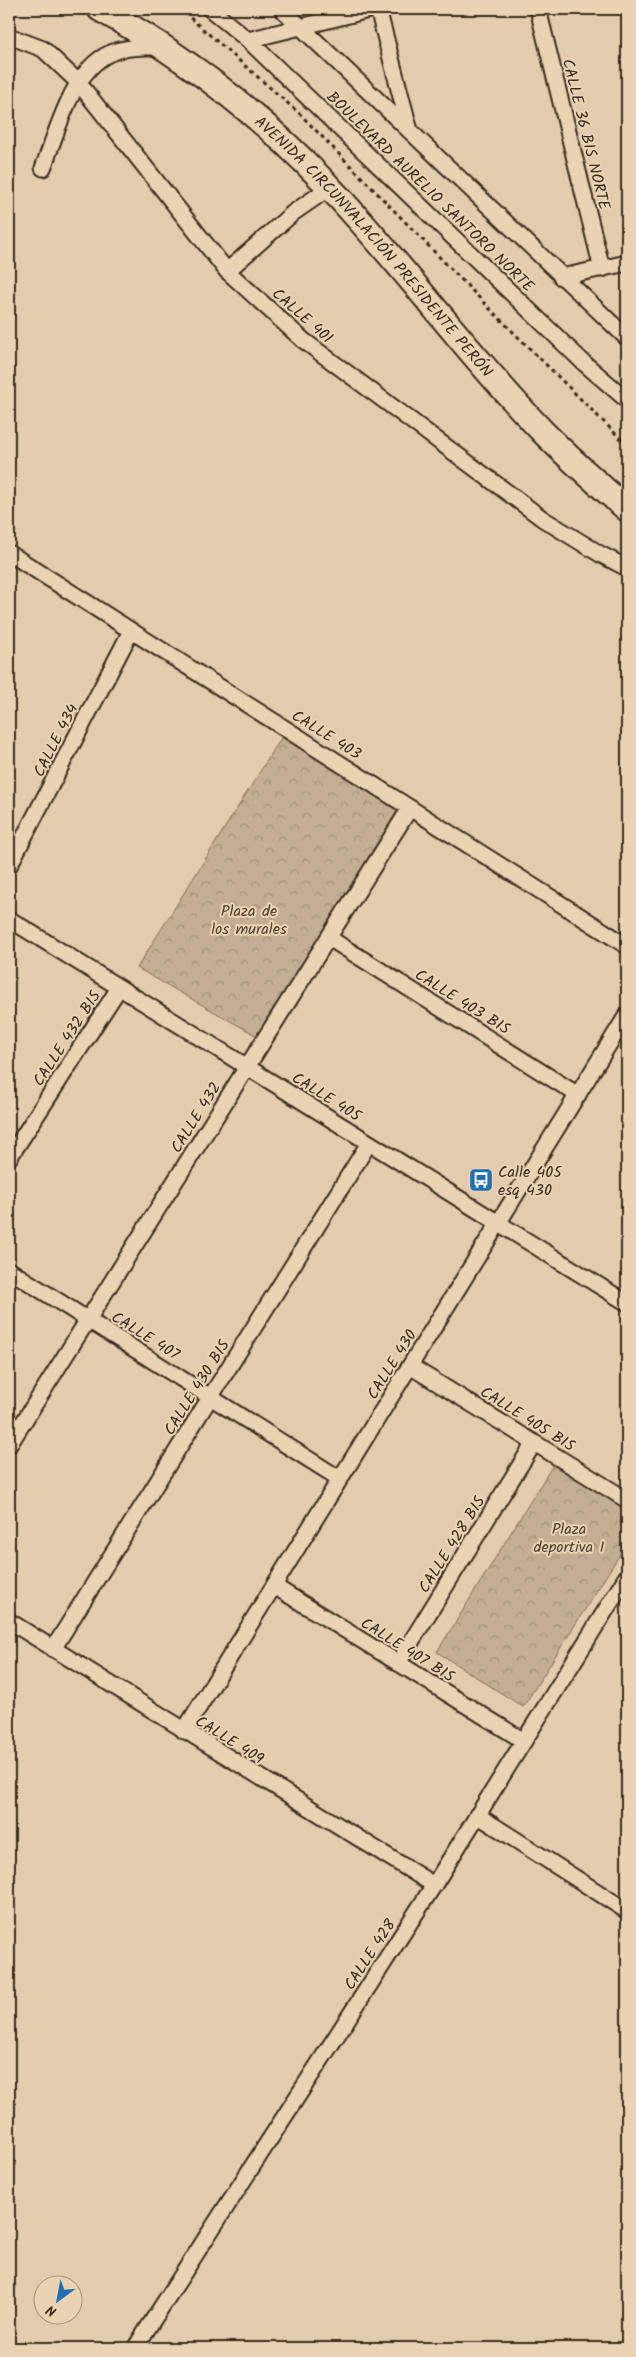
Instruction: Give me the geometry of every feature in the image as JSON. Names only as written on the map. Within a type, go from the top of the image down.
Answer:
[{"type":"main road","name":"AVENIDA CIRCUNVALACIÓN PRESIDENTE PERÓN","points":[[100,9],[162,46],[240,104],[286,144],[330,188],[543,432],[627,509]]},
{"type":"street","name":"BOULEVARD AURELIO SANTORO NORTE","points":[[210,9],[248,40],[584,363],[627,400]]},
{"type":"street","name":"BOULEVARD AURELIO SANTORO NORTE","points":[[282,9],[627,338]]},
{"type":"street","points":[[248,40],[373,9]]},
{"type":"street","points":[[378,9],[410,131]]},
{"type":"street","name":"CALLE 36 BIS NORTE","points":[[538,9],[602,269]]},
{"type":"street","name":"CALLE 401","points":[[9,36],[43,49],[78,82],[227,271],[303,340],[543,519],[600,554],[627,568]]},
{"type":"street","points":[[43,168],[78,82],[96,60],[116,50],[162,46]]},
{"type":"street","points":[[227,271],[293,213],[330,188]]},
{"type":"street","points":[[561,277],[627,263]]},
{"type":"street","name":"CALLE 403","points":[[9,553],[627,946]]},
{"type":"street","name":"CALLE 434","points":[[9,866],[131,631]]},
{"type":"street","name":"CALLE 432","points":[[9,1442],[88,1320],[410,808]]},
{"type":"street","name":"CALLE 405","points":[[9,919],[627,1303]]},
{"type":"street","name":"CALLE 403 BIS","points":[[328,938],[578,1095]]},
{"type":"street","name":"CALLE 432 BIS","points":[[9,1158],[119,988]]},
{"type":"street","name":"CALLE 430","points":[[184,1731],[627,1015]]},
{"type":"street","name":"CALLE 430 BIS","points":[[53,1649],[369,1143]]},
{"type":"street","name":"CALLE 407","points":[[9,1270],[340,1479]]},
{"type":"street","name":"CALLE 405 BIS","points":[[410,1366],[627,1500]]},
{"type":"street","name":"CALLE 428 BIS","points":[[398,1663],[534,1443]]},
{"type":"street","name":"CALLE 428","points":[[136,2348],[434,1885],[627,1576]]},
{"type":"street","name":"CALLE 407 BIS","points":[[274,1586],[524,1741]]},
{"type":"street","name":"CALLE 409","points":[[9,1621],[434,1885]]},
{"type":"street","points":[[477,1815],[627,1911]]},
{"type":"path","points":[[177,9],[187,15],[299,113],[493,312],[627,445]]},
{"type":"green space","name":"Plaza de los murales","points":[[283,735],[399,808],[257,1036],[137,968]]},
{"type":"green space","name":"Plaza deportiva I","points":[[553,1465],[627,1508],[627,1543],[523,1707],[437,1652]]},
{"type":"place","name":"Calle 405 esq 430","points":[[481,1180]]}]
